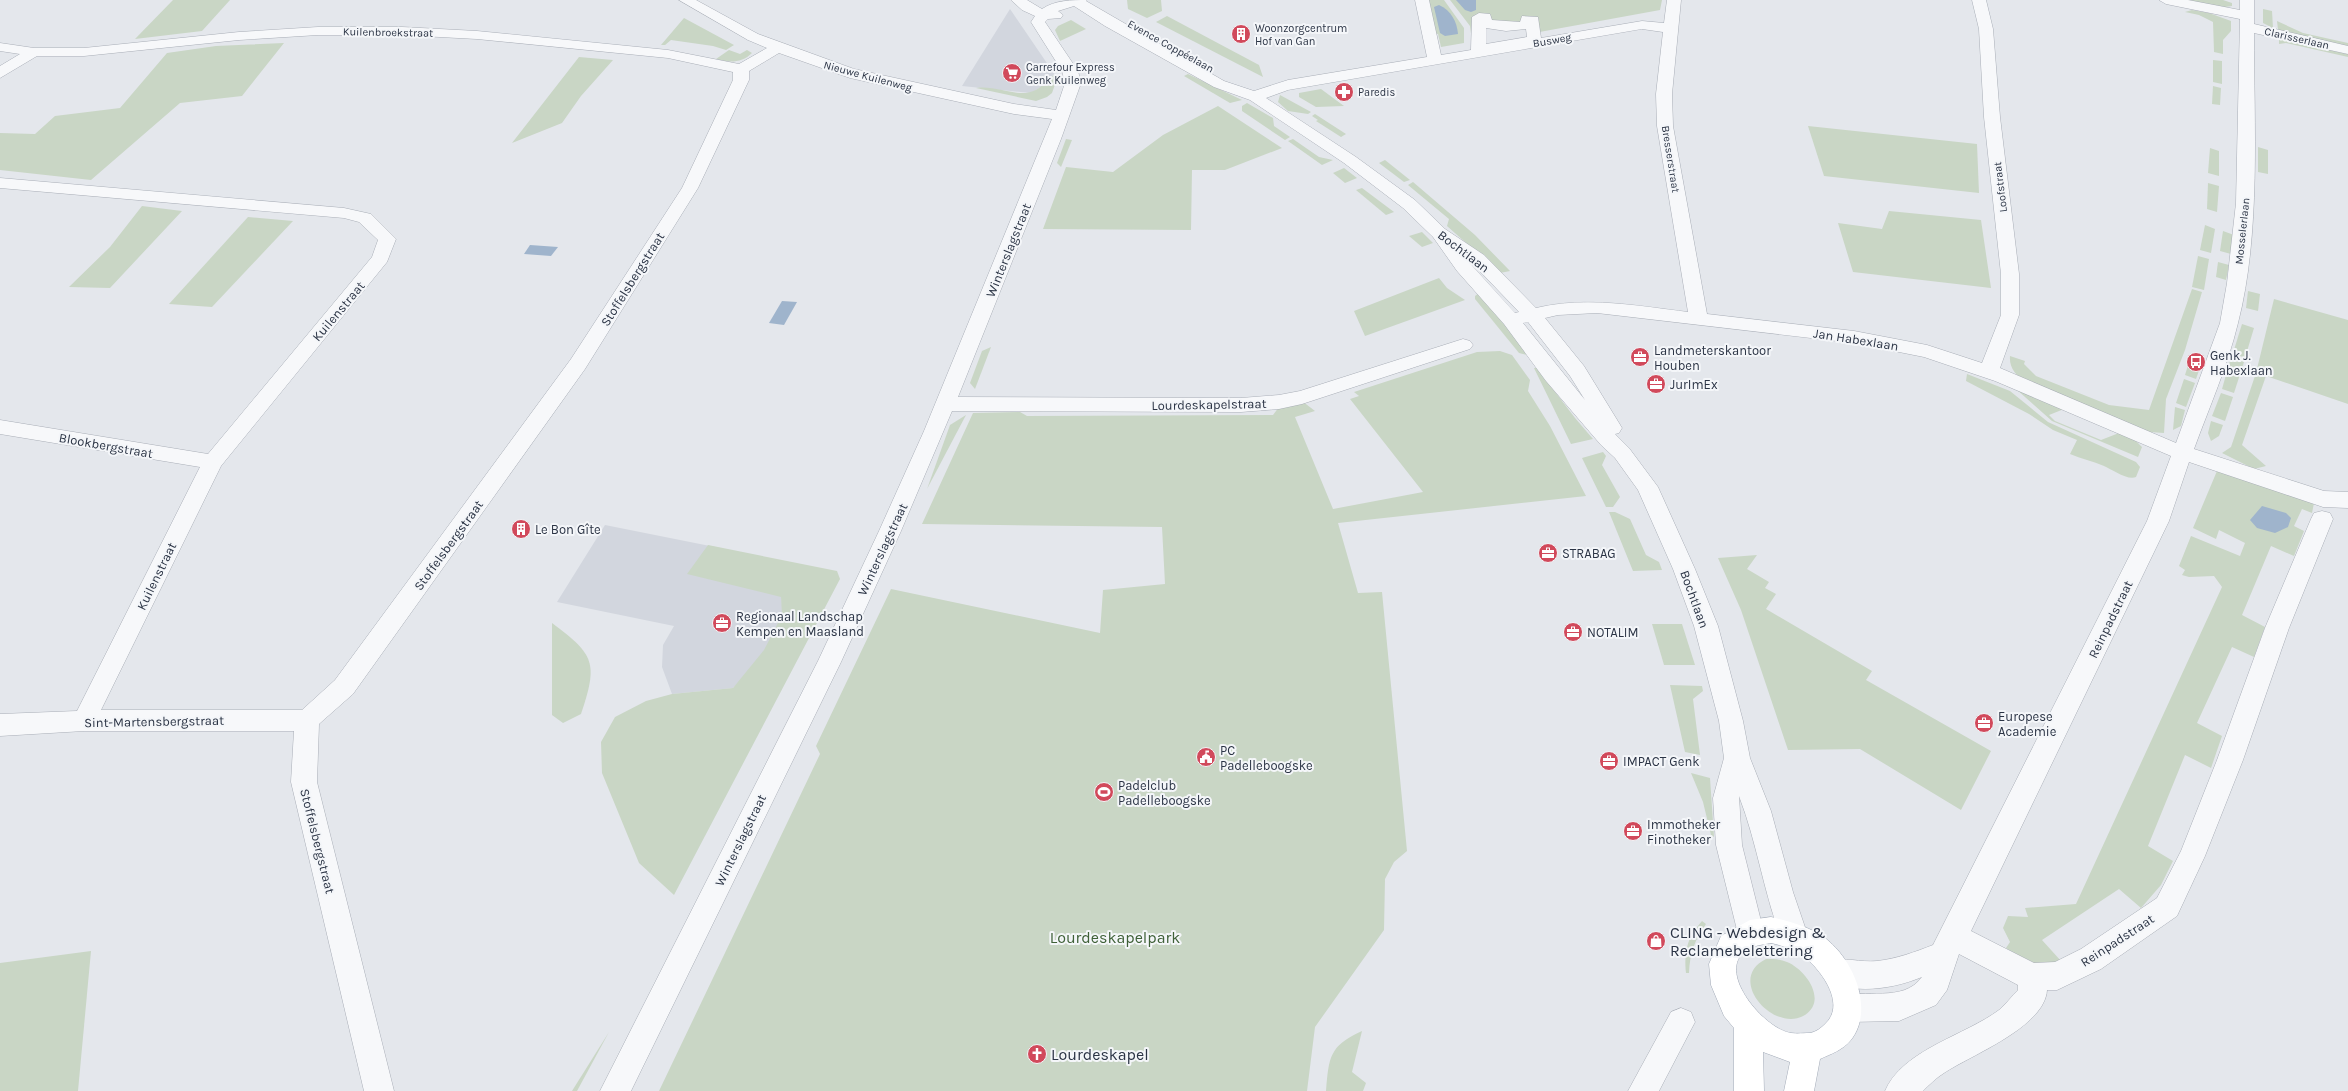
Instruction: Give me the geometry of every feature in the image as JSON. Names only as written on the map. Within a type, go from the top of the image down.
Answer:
[{"type":"main road","points":[[1771,930],[1794,936],[1815,948],[1828,959],[1838,972],[1846,990],[1848,1008],[1843,1029],[1828,1043],[1807,1049],[1786,1047],[1766,1039],[1748,1025],[1731,1004],[1723,981],[1724,960],[1733,943],[1750,933],[1771,930]]},
{"type":"main road","points":[[1748,1025],[1749,1091]]},
{"type":"main road","points":[[1799,1091],[1807,1049]]},
{"type":"street","name":"Nieuwe Kuilenweg","points":[[686,0],[753,37],[850,73],[1014,110],[1061,115]]},
{"type":"street","points":[[1018,0],[1032,11],[1042,15],[1056,15],[1070,12],[1077,0]]},
{"type":"street","points":[[1042,15],[1046,9],[1059,2],[1077,0],[1110,23],[1219,84],[1250,94]]},
{"type":"street","name":"Evence Coppéelaan","points":[[1095,0],[1122,18],[1228,78],[1250,94]]},
{"type":"street","points":[[1422,0],[1435,61]]},
{"type":"street","name":"Bresserstraat","points":[[1674,0],[1664,94],[1665,126],[1698,317]]},
{"type":"street","name":"Loofstraat","points":[[1979,0],[1986,29],[1992,117],[2010,274],[2010,315],[1989,371]]},
{"type":"street","name":"Clarisserlaan","points":[[2166,0],[2348,50]]},
{"type":"street","name":"Mosselerlaan","points":[[2184,453],[2229,323],[2235,295],[2246,191],[2247,0]]},
{"type":"street","name":"Winterslagstraat","points":[[616,1091],[829,662],[890,531],[945,404],[1050,147],[1073,84],[1070,71],[1038,22],[1042,15]]},
{"type":"street","name":"Busweg","points":[[1250,94],[1288,86],[1642,25],[1670,28]]},
{"type":"street","name":"Kuilenbroekstraat","points":[[34,52],[84,52],[239,36],[318,30],[402,31],[477,35],[668,54],[741,70]]},
{"type":"street","points":[[0,47],[34,52]]},
{"type":"street","points":[[741,70],[778,47]]},
{"type":"street","points":[[0,73],[34,52]]},
{"type":"street","name":"Stoffelsbergstraat","points":[[379,1091],[304,782],[307,720],[344,687],[578,364],[690,188],[741,80],[741,70]]},
{"type":"street","name":"Bochtlaan","points":[[1250,94],[1357,164],[1409,204],[1439,233],[1463,267],[1511,320],[1553,376],[1608,440],[1622,453],[1647,487],[1684,569],[1706,626],[1731,721],[1737,758],[1758,811],[1779,892],[1794,936]]},
{"type":"street","name":"Kuilenstraat","points":[[0,183],[344,213],[365,218],[385,235],[387,239],[381,258],[213,462],[84,721]]},
{"type":"street","name":"Bochtlaan","points":[[1439,233],[1478,258],[1532,315],[1577,371],[1619,440],[1622,453]]},
{"type":"street","name":"Jan Habexlaan","points":[[1511,320],[1558,309],[1597,307],[1698,317],[1854,337],[1927,351],[1989,371],[2152,442],[2184,453]]},
{"type":"street","name":"Lourdeskapelstraat","points":[[945,404],[1241,404],[1279,402],[1463,345]]},
{"type":"street","name":"Blookbergstraat","points":[[0,427],[213,462]]},
{"type":"street","points":[[2184,453],[2323,499],[2348,500]]},
{"type":"street","name":"Reinpadstraat","points":[[1848,1008],[1899,1007],[1926,995],[1937,980],[1949,946],[2158,521],[2184,453]]},
{"type":"street","name":"Reinpadstraat","points":[[1949,946],[1993,958],[2033,977],[2057,976],[2091,959],[2167,907],[2192,856],[2224,775],[2277,628],[2322,519]]},
{"type":"street","name":"Sint-Martensbergstraat","points":[[0,725],[84,721],[307,720]]},
{"type":"street","name":"Bochtlaan","points":[[1737,758],[1726,798],[1729,844],[1750,933]]},
{"type":"street","points":[[1838,972],[1876,975],[1913,967],[1949,946]]},
{"type":"street","points":[[1900,1091],[1932,1063],[2009,1020],[2032,996],[2033,977]]},
{"type":"street","points":[[1643,1091],[1681,1022]]},
{"type":"shaded area","points":[[1010,9],[1055,75],[1049,77],[1043,86],[1031,93],[962,86]]},
{"type":"shaded area","points":[[605,525],[720,548],[781,591],[784,635],[733,688],[672,694],[662,667],[663,645],[674,626],[557,602]]},
{"type":"green space","points":[[173,0],[230,0],[202,31],[135,39]]},
{"type":"green space","points":[[1127,0],[1161,0],[1162,11],[1147,18],[1128,9]]},
{"type":"green space","points":[[1428,0],[1444,0],[1464,28],[1464,43],[1441,47],[1438,34],[1436,34]]},
{"type":"green space","points":[[1450,0],[1662,0],[1660,10],[1534,33],[1527,25],[1485,23],[1472,41],[1470,26]]},
{"type":"green space","points":[[2182,0],[2223,0],[2232,3],[2232,6],[2225,7]]},
{"type":"green space","points":[[2263,9],[2272,11],[2273,28],[2263,23]]},
{"type":"green space","points":[[2192,10],[2209,13],[2231,21],[2231,31],[2223,40],[2223,54],[2214,52],[2213,22],[2199,15],[2185,12]]},
{"type":"green space","points":[[1167,16],[1259,65],[1263,77],[1156,22]]},
{"type":"green space","points":[[684,18],[734,45],[726,50],[713,46],[671,40],[665,45],[661,45]]},
{"type":"green space","points":[[1071,20],[1086,29],[1060,41],[1055,30],[1058,26]]},
{"type":"green space","points":[[2277,21],[2303,33],[2348,43],[2348,46],[2278,30]]},
{"type":"green space","points":[[2279,39],[2348,54],[2348,57],[2286,43],[2279,44]]},
{"type":"green space","points":[[284,43],[242,96],[180,103],[91,180],[0,170],[0,133],[35,134],[55,116],[120,108],[167,53],[216,46]]},
{"type":"green space","points":[[729,50],[740,54],[747,50],[752,53],[744,59],[735,61],[716,59]]},
{"type":"green space","points":[[579,57],[613,60],[581,96],[562,123],[512,143]]},
{"type":"green space","points":[[2213,60],[2222,61],[2222,84],[2213,82]]},
{"type":"green space","points":[[1188,74],[1242,100],[1230,103],[1184,76]]},
{"type":"green space","points":[[1055,75],[1057,79],[1052,93],[1047,97],[1036,101],[976,88],[1024,93],[1033,91],[1041,86],[1049,77]]},
{"type":"green space","points":[[2213,86],[2221,88],[2220,105],[2212,104]]},
{"type":"green space","points":[[1321,89],[1344,106],[1316,107],[1299,97],[1299,93]]},
{"type":"green space","points":[[1280,95],[1311,112],[1308,114],[1288,111],[1278,102]]},
{"type":"green space","points":[[1247,103],[1273,118],[1274,126],[1290,137],[1285,140],[1242,111],[1242,106]]},
{"type":"green space","points":[[1218,106],[1282,148],[1225,170],[1192,170],[1191,230],[1043,229],[1066,167],[1113,172],[1163,135]]},
{"type":"green space","points":[[1315,114],[1346,134],[1341,137],[1316,121],[1318,120],[1312,116]]},
{"type":"green space","points":[[1808,126],[1977,144],[1979,193],[1824,176]]},
{"type":"green space","points":[[1066,139],[1072,140],[1061,167],[1057,163]]},
{"type":"green space","points":[[1293,139],[1319,157],[1333,160],[1322,165],[1288,141]]},
{"type":"green space","points":[[2258,147],[2268,150],[2268,174],[2258,172]]},
{"type":"green space","points":[[2210,148],[2219,151],[2219,176],[2208,173]]},
{"type":"green space","points":[[1385,160],[1410,180],[1404,182],[1379,163]]},
{"type":"green space","points":[[1344,168],[1357,178],[1345,183],[1333,173]]},
{"type":"green space","points":[[1413,182],[1475,235],[1510,271],[1500,273],[1447,226],[1449,219],[1408,185]]},
{"type":"green space","points":[[2208,183],[2219,186],[2217,212],[2207,209]]},
{"type":"green space","points":[[1362,188],[1394,212],[1386,215],[1356,190]]},
{"type":"green space","points":[[142,206],[182,211],[110,288],[69,287],[110,247]]},
{"type":"green space","points":[[1889,211],[1981,220],[1991,288],[1853,272],[1838,223],[1882,229]]},
{"type":"green space","points":[[248,217],[293,221],[212,307],[169,304]]},
{"type":"green space","points":[[2205,225],[2215,229],[2211,253],[2200,250]]},
{"type":"green space","points":[[2223,231],[2234,235],[2231,254],[2220,251]]},
{"type":"green space","points":[[1422,232],[1433,243],[1422,247],[1409,236]]},
{"type":"green space","points":[[2198,256],[2209,259],[2204,290],[2192,287]]},
{"type":"green space","points":[[2218,262],[2229,265],[2226,280],[2216,277]]},
{"type":"green space","points":[[1439,278],[1447,288],[1465,300],[1365,336],[1354,311]]},
{"type":"green space","points":[[2192,289],[2202,292],[2185,350],[2166,399],[2164,433],[2150,432],[2025,382],[2012,368],[2010,356],[2025,361],[2024,364],[2036,376],[2109,405],[2149,410]]},
{"type":"green space","points":[[2248,291],[2260,294],[2258,311],[2246,308]]},
{"type":"green space","points":[[1479,293],[1531,356],[1519,353],[1475,299],[1475,296]]},
{"type":"green space","points":[[2274,299],[2348,320],[2348,404],[2266,376],[2242,445],[2266,466],[2254,469],[2222,453],[2231,447],[2256,373]]},
{"type":"green space","points":[[2242,324],[2254,328],[2245,358],[2233,353]]},
{"type":"green space","points":[[991,347],[975,389],[970,383],[982,351]]},
{"type":"green space","name":"Lourdeskapelpark","points":[[1500,351],[1512,355],[1530,380],[1528,391],[1550,426],[1586,496],[1338,523],[1358,593],[1382,592],[1407,851],[1394,862],[1385,879],[1384,930],[1315,1027],[1307,1091],[659,1091],[820,754],[816,746],[891,589],[1100,633],[1103,590],[1165,584],[1162,527],[922,524],[973,413],[1020,412],[1027,416],[1273,415],[1279,407],[1302,401],[1315,411],[1295,417],[1333,509],[1423,492],[1350,399],[1359,396],[1354,392],[1477,352]]},
{"type":"green space","points":[[2231,357],[2244,362],[2234,393],[2222,389]]},
{"type":"green space","points":[[2190,359],[2202,362],[2196,379],[2185,375]]},
{"type":"green space","points":[[1534,368],[1537,368],[1593,439],[1571,444]]},
{"type":"green space","points":[[1967,374],[2010,391],[2048,422],[2136,462],[2140,467],[2136,477],[2133,478],[2124,476],[2100,464],[2070,454],[2077,440],[2053,430],[2029,414],[1966,381]]},
{"type":"green space","points":[[2184,379],[2195,383],[2186,407],[2176,403]]},
{"type":"green space","points":[[2016,389],[2064,409],[2049,415],[2055,421],[2101,440],[2119,433],[2135,440],[2142,447],[2138,457],[2052,421]]},
{"type":"green space","points":[[2221,393],[2233,397],[2225,421],[2212,416]]},
{"type":"green space","points":[[2175,407],[2185,410],[2181,426],[2173,430]]},
{"type":"green space","points":[[966,415],[927,489],[950,425]]},
{"type":"green space","points":[[2211,421],[2223,425],[2219,436],[2211,441],[2208,433]]},
{"type":"green space","points":[[1603,452],[1606,456],[1602,465],[1620,497],[1613,507],[1606,507],[1582,458]]},
{"type":"green space","points":[[2217,471],[2314,503],[2312,513],[2302,509],[2294,526],[2304,531],[2294,556],[2271,546],[2242,615],[2265,627],[2254,657],[2232,647],[2197,723],[2222,736],[2211,768],[2185,755],[2148,846],[2173,861],[2161,885],[2141,908],[2119,889],[2042,940],[2061,961],[2046,965],[2032,963],[2019,957],[2006,948],[2010,942],[2003,928],[2008,916],[2028,917],[2025,908],[2076,904],[2222,587],[2214,576],[2189,577],[2182,575],[2185,570],[2179,566],[2191,536],[2240,556],[2245,543],[2219,530],[2216,539],[2193,528]]},
{"type":"green space","points":[[1609,512],[1615,512],[1630,519],[1646,555],[1659,562],[1662,570],[1633,571]]},
{"type":"green space","points":[[708,545],[837,571],[840,579],[674,895],[639,863],[602,773],[601,742],[615,717],[646,701],[672,694],[733,688],[764,650],[782,615],[781,597],[687,574]]},
{"type":"green space","points":[[1757,555],[1747,569],[1769,582],[1765,588],[1776,594],[1766,609],[1872,671],[1866,680],[1991,751],[1961,810],[1860,749],[1788,750],[1741,610],[1718,558]]},
{"type":"green space","points":[[552,623],[585,652],[591,671],[590,683],[581,714],[563,723],[552,715]]},
{"type":"green space","points":[[1652,624],[1682,624],[1695,665],[1664,665]]},
{"type":"green space","points":[[1670,685],[1702,686],[1703,691],[1693,699],[1700,755],[1685,752]]},
{"type":"green space","points":[[1691,773],[1710,778],[1714,837],[1711,835],[1703,802]]},
{"type":"green space","points":[[1702,921],[1706,924],[1698,936],[1690,959],[1689,973],[1686,973],[1686,951],[1693,933]]},
{"type":"green space","points":[[91,951],[78,1091],[0,1091],[0,963]]},
{"type":"green space","points":[[1766,959],[1787,962],[1801,971],[1807,978],[1814,993],[1814,1001],[1812,1009],[1805,1015],[1793,1019],[1780,1017],[1768,1011],[1758,1002],[1752,991],[1750,979],[1755,968]]},
{"type":"green space","points":[[1362,1031],[1352,1072],[1366,1083],[1363,1091],[1326,1091],[1328,1069],[1333,1054],[1343,1042]]},
{"type":"green space","points":[[609,1032],[577,1091],[572,1091]]},
{"type":"water","points":[[1456,0],[1476,0],[1476,10],[1471,12],[1465,10]]},
{"type":"water","points":[[1439,5],[1447,10],[1453,17],[1458,34],[1445,36],[1440,33],[1434,7]]},
{"type":"water","points":[[530,245],[558,247],[551,256],[524,254]]},
{"type":"water","points":[[782,301],[797,302],[784,325],[769,323]]},
{"type":"water","points":[[2262,506],[2286,513],[2291,518],[2288,527],[2275,533],[2257,528],[2250,520]]},
{"type":"place","name":"Woonzorgcentrum Hof van Gan","points":[[1241,34]]},
{"type":"place","name":"Carrefour Express Genk Kuilenweg","points":[[1012,73]]},
{"type":"place","name":"Paredis","points":[[1344,92]]},
{"type":"place","name":"Landmeterskantoor Houben","points":[[1640,357]]},
{"type":"place","name":"Genk J. Habexlaan","points":[[2196,362]]},
{"type":"place","name":"JurImEx","points":[[1656,384]]},
{"type":"place","name":"Le Bon Gîte","points":[[521,529]]},
{"type":"place","name":"STRABAG","points":[[1548,553]]},
{"type":"place","name":"Regionaal Landschap Kempen en Maasland","points":[[722,623]]},
{"type":"place","name":"NOTALIM","points":[[1573,632]]},
{"type":"place","name":"Europese Academie","points":[[1984,723]]},
{"type":"place","name":"PC Padelleboogske","points":[[1206,757]]},
{"type":"place","name":"IMPACT Genk","points":[[1609,761]]},
{"type":"place","name":"Padelclub Padelleboogske","points":[[1104,792]]},
{"type":"place","name":"Immotheker Finotheker","points":[[1633,831]]},
{"type":"place","name":"CLING - Webdesign & Reclamebelettering","points":[[1656,941]]},
{"type":"place","name":"Lourdeskapel","points":[[1037,1054]]}]
